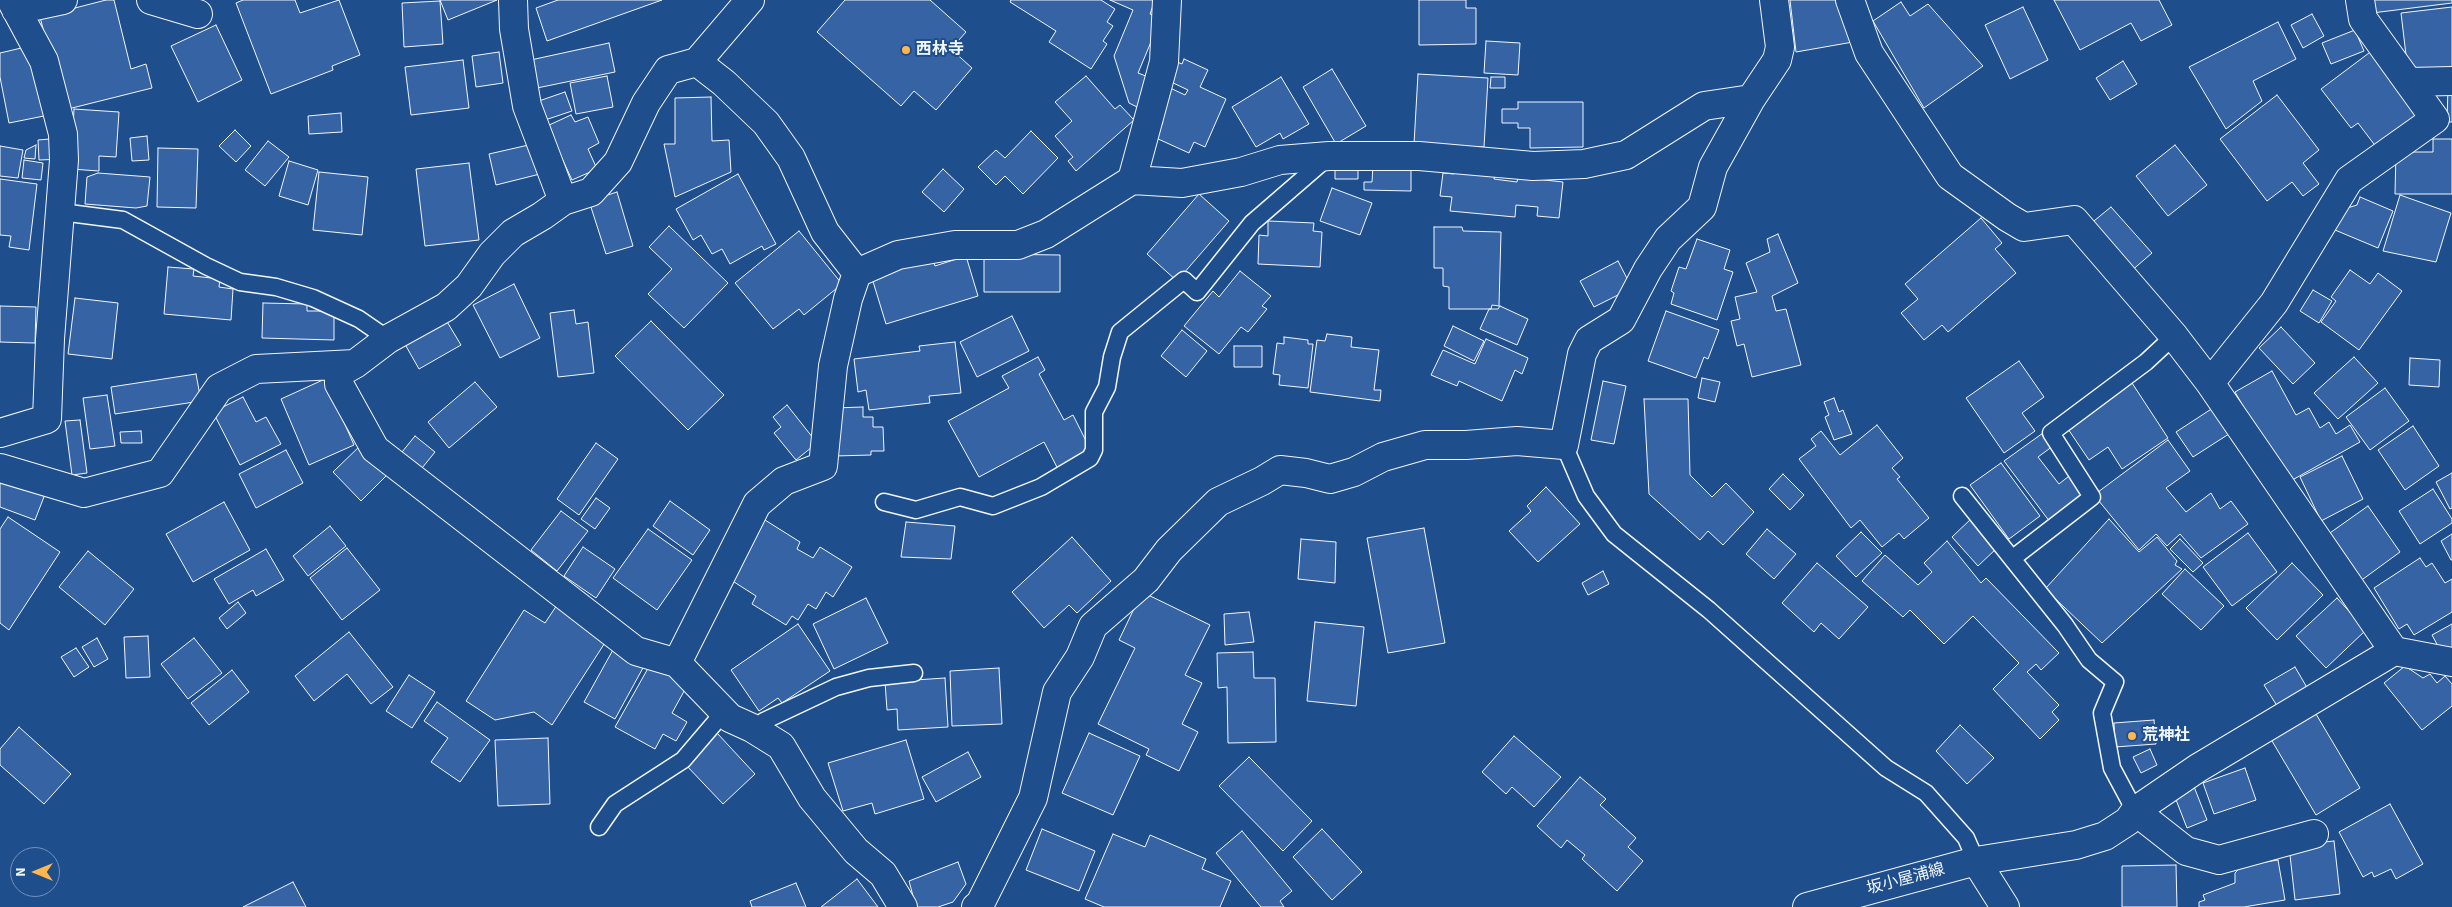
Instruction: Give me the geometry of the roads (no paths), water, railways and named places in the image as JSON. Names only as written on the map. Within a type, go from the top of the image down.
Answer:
[{"type":"street","points":[[0,433],[46,419],[50,339],[64,160],[63,134],[44,61],[14,5],[63,0]]},
{"type":"street","points":[[151,0],[198,14]]},
{"type":"street","points":[[513,0],[514,28],[527,106],[563,201]]},
{"type":"street","points":[[750,0],[697,62],[668,70],[646,104],[618,162],[591,192],[563,201],[513,233],[492,254],[469,286],[446,307],[388,339],[355,364],[339,373],[339,384],[375,448],[636,651],[677,663],[730,718],[757,731],[781,746],[812,798],[856,851],[883,874],[903,907]]},
{"type":"street","points":[[1132,180],[1164,62],[1168,0]]},
{"type":"street","points":[[976,907],[980,904],[1033,798],[1057,692],[1080,657],[1093,626],[1146,580],[1169,550],[1218,502],[1262,481],[1280,470],[1306,473],[1330,479],[1354,472],[1383,457],[1425,445],[1466,446],[1517,441],[1564,445],[1582,354],[1589,340],[1621,320],[1648,269],[1668,239],[1702,207],[1713,167],[1751,99],[1777,60],[1780,47],[1774,0]]},
{"type":"street","points":[[1850,0],[1869,53],[1950,176],[2024,227],[2074,220],[2174,336],[2210,383],[2394,651],[2452,662]]},
{"type":"street","points":[[2210,383],[2274,303],[2349,180],[2434,119],[2363,19],[2360,0]]},
{"type":"street","points":[[697,62],[724,84],[766,124],[790,158],[825,232],[857,273]]},
{"type":"street","points":[[2408,82],[2452,81]]},
{"type":"street","points":[[677,663],[756,504],[784,481],[823,466],[833,366],[848,299],[857,273],[898,256],[955,245],[1018,245],[1046,234],[1132,180],[1182,182],[1241,172],[1280,160],[1329,156],[1419,156],[1533,166],[1584,164],[1626,155],[1704,106],[1751,99]]},
{"type":"street","points":[[0,468],[84,493],[160,473],[219,388],[256,369],[355,364]]},
{"type":"street","name":"坂小屋浦線","points":[[1808,907],[1976,861],[2086,842],[2120,828],[2135,811],[2198,768],[2394,651]]},
{"type":"street","points":[[2135,811],[2186,851],[2219,860],[2314,834]]},
{"type":"street","points":[[1976,861],[2006,907]]},
{"type":"lane","points":[[884,502],[916,510],[960,497],[993,506],[1041,486],[1090,458],[1094,450],[1094,412],[1108,387],[1112,357],[1120,332],[1184,280],[1197,292],[1252,223],[1329,156]]},
{"type":"lane","points":[[61,212],[123,220],[206,266],[240,282],[276,287],[313,298],[358,319],[388,339]]},
{"type":"lane","points":[[2013,558],[2092,497],[2051,433],[2146,362],[2174,336]]},
{"type":"lane","points":[[1564,445],[1586,496],[1614,534],[1709,610],[1886,768],[1926,793],[1966,838],[1976,861]]},
{"type":"lane","points":[[1962,496],[2065,625],[2088,660],[2114,682],[2102,713],[2112,768],[2135,811]]},
{"type":"lane","points":[[757,731],[764,721],[836,687],[869,678],[914,673]]},
{"type":"lane","points":[[599,827],[615,804],[683,760],[724,712]]},
{"type":"place","name":"西林寺","points":[[906,50]]},
{"type":"place","name":"荒神社","points":[[2132,736]]}]
